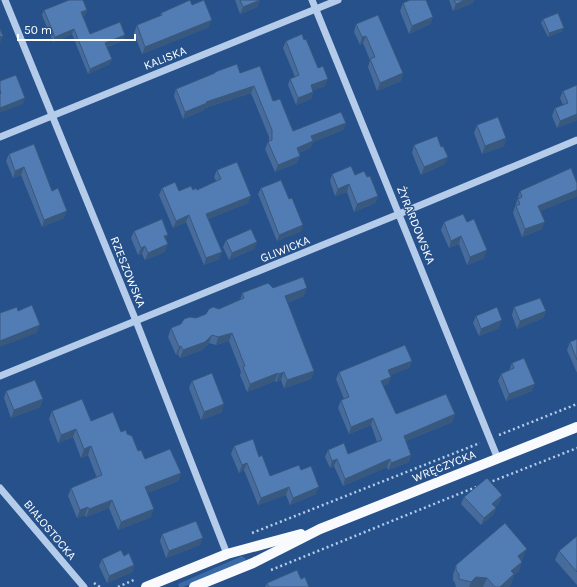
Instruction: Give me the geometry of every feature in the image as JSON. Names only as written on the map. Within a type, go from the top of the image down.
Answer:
[{"type":"main road","name":"WRĘCZYCKA","points":[[194,587],[253,563],[320,529],[577,427]]},
{"type":"main road","name":"WRĘCZYCKA","points":[[146,587],[227,554],[320,529]]},
{"type":"street","name":"RZESZOWSKA","points":[[5,0],[136,321],[227,554]]},
{"type":"street","name":"ŻYRARDOWSKA","points":[[312,0],[498,459]]},
{"type":"street","name":"KALISKA","points":[[0,138],[338,0]]},
{"type":"street","name":"GLIWICKA","points":[[0,376],[400,214],[577,140]]},
{"type":"street","name":"BIAŁOSTOCKA","points":[[0,488],[84,587]]},
{"type":"path","points":[[500,435],[577,404]]},
{"type":"path","points":[[247,535],[476,444]]},
{"type":"path","points":[[485,484],[577,448]]},
{"type":"path","points":[[286,563],[478,487]]},
{"type":"shaded area","points":[[242,556],[246,559],[244,563],[183,587],[179,587],[178,584]]},
{"type":"building","points":[[69,0],[83,0],[87,10],[81,12],[90,34],[120,22],[125,35],[105,43],[112,59],[90,69],[74,29],[55,37],[44,10]]},
{"type":"building","points":[[190,0],[192,5],[204,0],[212,20],[145,47],[137,25],[162,15],[161,13]]},
{"type":"building","points":[[240,0],[260,0],[243,7]]},
{"type":"building","points":[[410,0],[426,0],[433,17],[412,26],[403,3]]},
{"type":"building","points":[[454,0],[465,0],[456,4]]},
{"type":"building","points":[[558,13],[564,28],[549,33],[543,19]]},
{"type":"building","points":[[378,15],[403,73],[380,83],[370,59],[375,57],[366,36],[362,37],[356,24]]},
{"type":"building","points":[[0,29],[3,36],[0,37]]},
{"type":"building","points":[[302,34],[304,40],[306,39],[318,68],[323,66],[328,79],[311,85],[313,92],[298,98],[290,79],[299,75],[286,41]]},
{"type":"building","points":[[237,64],[240,73],[260,66],[273,101],[280,99],[293,131],[341,112],[346,123],[311,136],[313,141],[297,148],[300,156],[278,165],[268,142],[272,140],[272,130],[254,86],[206,102],[207,103],[185,112],[176,89]]},
{"type":"building","points":[[16,75],[25,98],[0,108],[0,81]]},
{"type":"building","points":[[577,85],[577,114],[560,121],[555,108],[568,103],[563,91]]},
{"type":"building","points":[[498,117],[506,138],[485,146],[477,125]]},
{"type":"building","points":[[437,136],[441,147],[443,146],[448,157],[424,167],[414,145]]},
{"type":"building","points":[[34,144],[52,191],[58,188],[67,211],[44,220],[24,167],[15,171],[9,154]]},
{"type":"building","points":[[237,162],[251,196],[206,214],[222,252],[206,258],[189,215],[176,221],[162,188],[175,182],[179,191],[191,186],[193,190],[196,188],[197,190],[221,179],[217,170]]},
{"type":"building","points":[[351,166],[355,175],[364,171],[367,177],[370,176],[378,196],[357,204],[349,184],[338,189],[332,174]]},
{"type":"building","points":[[571,168],[577,183],[577,190],[538,206],[545,222],[525,229],[516,206],[520,204],[518,199],[522,197],[520,191]]},
{"type":"building","points":[[281,180],[289,199],[292,198],[303,225],[279,235],[261,188]]},
{"type":"building","points":[[463,214],[467,222],[474,219],[487,250],[470,257],[461,236],[451,241],[444,222]]},
{"type":"building","points":[[162,219],[168,235],[164,236],[168,244],[148,253],[145,246],[141,248],[134,231]]},
{"type":"building","points":[[251,229],[257,242],[232,253],[226,240]]},
{"type":"building","points":[[303,277],[307,288],[285,296],[314,371],[287,380],[284,372],[278,373],[250,384],[243,367],[245,366],[232,333],[218,337],[212,335],[205,342],[183,350],[181,346],[179,347],[171,328],[181,324],[184,319],[190,317],[196,318],[206,314],[209,309],[213,307],[219,309],[244,298],[242,293],[268,283],[273,288]]},
{"type":"building","points":[[540,298],[546,311],[520,321],[514,307]]},
{"type":"building","points":[[32,305],[40,325],[0,341],[0,313],[17,307],[18,311]]},
{"type":"building","points":[[497,307],[502,320],[481,329],[476,316]]},
{"type":"building","points":[[577,339],[577,360],[570,342]]},
{"type":"building","points":[[405,345],[412,361],[388,370],[391,377],[381,381],[396,414],[446,394],[455,414],[404,436],[411,455],[391,463],[390,459],[345,479],[337,459],[332,461],[328,450],[344,443],[348,454],[382,440],[373,418],[351,427],[341,400],[349,397],[339,372]]},
{"type":"building","points":[[524,358],[535,384],[509,394],[501,374],[514,368],[512,363]]},
{"type":"building","points":[[212,373],[224,404],[204,412],[192,381]]},
{"type":"building","points":[[35,380],[43,399],[14,410],[6,391]]},
{"type":"building","points":[[82,399],[91,421],[113,412],[121,432],[126,430],[127,434],[132,436],[138,451],[141,450],[145,459],[170,449],[181,473],[145,487],[154,509],[121,522],[112,500],[89,509],[88,507],[80,510],[71,488],[102,475],[91,446],[84,449],[76,429],[61,435],[52,411]]},
{"type":"building","points":[[253,439],[259,457],[262,455],[270,476],[299,465],[301,470],[311,466],[319,487],[293,498],[289,487],[261,498],[247,463],[242,465],[234,446]]},
{"type":"building","points":[[487,478],[502,495],[492,504],[496,508],[484,518],[464,497]]},
{"type":"building","points":[[196,521],[203,538],[169,551],[162,534]]},
{"type":"building","points":[[505,523],[527,549],[518,556],[522,562],[511,571],[514,574],[500,587],[495,587],[487,578],[476,577],[471,582],[459,579],[456,565]]},
{"type":"building","points":[[577,536],[577,572],[559,551]]},
{"type":"building","points":[[121,550],[124,556],[129,553],[134,565],[109,576],[102,559]]},
{"type":"building","points":[[297,570],[301,579],[305,577],[309,587],[269,587],[267,583]]}]
